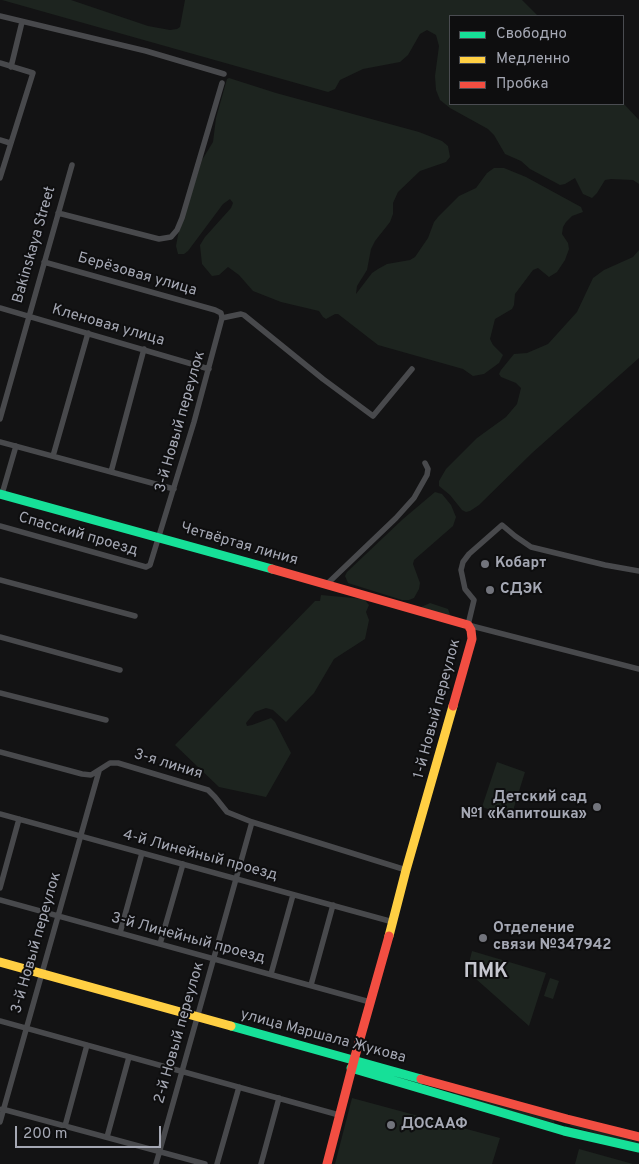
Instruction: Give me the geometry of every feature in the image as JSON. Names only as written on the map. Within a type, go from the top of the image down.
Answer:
[{"type":"main road","name":"Четвёртая линия","points":[[1,496],[159,537],[468,625]]},
{"type":"main road","name":"1-й Новый переулок","points":[[327,1164],[406,870],[432,785],[472,639],[471,630],[468,625]]},
{"type":"main road","name":"улица Маршала Жукова","points":[[0,962],[197,1016],[353,1064],[448,1097],[564,1131],[639,1148]]},
{"type":"main road","name":"улица Маршала Жукова","points":[[353,1064],[452,1087],[639,1137]]},
{"type":"main road","points":[[448,1097],[452,1087]]},
{"type":"main road","points":[[564,1131],[567,1119]]},
{"type":"street","points":[[0,16],[146,51],[224,74]]},
{"type":"street","points":[[12,67],[22,22]]},
{"type":"street","points":[[0,63],[32,73],[0,178]]},
{"type":"street","points":[[58,213],[159,239],[171,237],[177,230],[222,83]]},
{"type":"street","points":[[0,140],[10,143]]},
{"type":"street","name":"Bakinskaya Street","points":[[0,416],[72,165]]},
{"type":"street","name":"Берёзовая улица","points":[[44,262],[215,310],[222,316]]},
{"type":"street","name":"Кленовая улица","points":[[0,308],[209,369]]},
{"type":"street","points":[[222,316],[244,315],[323,379],[373,416],[412,369]]},
{"type":"street","name":"3-й Новый переулок","points":[[159,537],[209,369],[222,316]]},
{"type":"street","points":[[53,456],[88,333]]},
{"type":"street","points":[[111,472],[144,350]]},
{"type":"street","points":[[0,442],[174,489]]},
{"type":"street","points":[[1,496],[16,446]]},
{"type":"street","points":[[327,584],[396,518],[414,498],[427,475],[428,469],[425,463]]},
{"type":"street","name":"1-й Новый переулок","points":[[468,625],[474,600],[465,588],[461,570],[463,562],[469,554],[502,525],[520,540],[531,546],[605,565],[639,571]]},
{"type":"street","name":"Спасский проезд","points":[[0,526],[146,566],[152,562],[159,537]]},
{"type":"street","points":[[0,580],[135,616]]},
{"type":"street","points":[[468,625],[639,669]]},
{"type":"street","points":[[0,637],[120,670]]},
{"type":"street","points":[[0,693],[106,720]]},
{"type":"street","name":"3-я линия","points":[[0,752],[92,775],[110,763],[118,762],[208,790],[227,812],[252,822],[360,854],[406,870]]},
{"type":"street","name":"3-й Новый переулок","points":[[0,1122],[2,1109],[99,771]]},
{"type":"street","name":"4-й Линейный проезд","points":[[0,814],[393,922]]},
{"type":"street","points":[[0,888],[19,819]]},
{"type":"street","name":"2-й Новый переулок","points":[[156,1164],[252,822]]},
{"type":"street","points":[[120,932],[142,853]]},
{"type":"street","points":[[160,944],[183,864]]},
{"type":"street","points":[[271,974],[293,894]]},
{"type":"street","name":"3-й Линейный проезд","points":[[0,900],[370,1002]]},
{"type":"street","points":[[311,985],[333,906]]},
{"type":"street","points":[[0,1021],[339,1115]]},
{"type":"street","points":[[65,1126],[87,1045]]},
{"type":"street","points":[[106,1137],[129,1057]]},
{"type":"street","points":[[217,1164],[239,1087]]},
{"type":"street","points":[[261,1164],[279,1098]]},
{"type":"street","points":[[2,1109],[205,1164]]},
{"type":"shaded area","points":[[2,0],[71,0],[148,26],[170,30],[180,27],[185,0],[522,0],[537,15],[449,15],[449,105],[624,104],[639,120],[639,184],[633,180],[605,180],[592,198],[583,194],[575,178],[560,185],[530,169],[521,161],[505,154],[494,135],[488,129],[450,108],[440,100],[436,90],[435,76],[439,46],[436,35],[427,30],[420,34],[408,55],[400,62],[363,69],[340,80],[335,89],[328,92]]},
{"type":"shaded area","points":[[229,78],[276,93],[419,132],[442,141],[448,146],[450,157],[446,162],[420,171],[398,192],[393,203],[393,214],[390,222],[371,249],[367,270],[357,286],[356,294],[372,273],[378,269],[387,264],[410,260],[415,257],[428,238],[438,217],[459,196],[476,188],[487,173],[494,168],[504,168],[526,177],[581,207],[583,212],[572,216],[563,227],[562,234],[568,243],[569,249],[565,260],[557,272],[549,277],[538,268],[533,270],[515,294],[512,309],[495,319],[490,339],[503,355],[499,363],[484,374],[473,376],[463,369],[378,345],[338,314],[326,319],[319,311],[281,302],[253,291],[239,275],[228,267],[219,275],[212,276],[202,264],[200,245],[231,208],[233,203],[230,199],[223,204],[188,251],[184,254],[178,254],[176,246],[178,235],[202,160],[213,142],[216,118],[227,79]]},
{"type":"shaded area","points":[[639,250],[639,358],[532,453],[479,505],[470,511],[462,510],[450,495],[439,486],[439,481],[446,469],[477,438],[506,417],[517,404],[521,388],[516,383],[501,377],[499,374],[501,370],[514,354],[527,353],[548,344],[577,312],[593,278],[604,270],[633,257]]},
{"type":"shaded area","points":[[435,492],[442,494],[451,505],[456,517],[453,526],[414,560],[413,564],[420,583],[414,598],[402,600],[348,583],[345,576],[347,572],[403,519]]},
{"type":"shaded area","points":[[321,595],[364,599],[369,605],[366,612],[369,620],[365,639],[334,659],[314,693],[286,722],[273,710],[266,708],[255,712],[246,723],[247,726],[252,725],[271,718],[291,753],[266,797],[219,787],[175,745],[315,601],[320,601]]},
{"type":"shaded area","points":[[430,603],[448,609],[451,617],[419,608]]},
{"type":"shaded area","points":[[497,762],[525,772],[511,817],[482,807]]},
{"type":"shaded area","points":[[472,951],[546,973],[529,1026],[467,971]]},
{"type":"shaded area","points":[[550,978],[559,981],[553,999],[544,996]]},
{"type":"shaded area","points":[[455,1090],[555,1118],[554,1123],[454,1095]]},
{"type":"shaded area","points":[[352,1098],[500,1138],[492,1164],[335,1164]]},
{"type":"shaded area","points":[[571,1123],[639,1142],[639,1146],[570,1126]]},
{"type":"shaded area","points":[[579,1149],[633,1164],[575,1164]]},
{"type":"traffic: fast","points":[[0,494],[272,569]]},
{"type":"traffic: fast","points":[[231,1026],[421,1079]]},
{"type":"traffic: fast","points":[[351,1068],[564,1131],[639,1148]]},
{"type":"traffic: slow","points":[[389,936],[453,706]]},
{"type":"traffic: slow","points":[[0,962],[231,1026]]},
{"type":"traffic: jam","points":[[272,569],[468,625],[471,630],[472,639],[453,706]]},
{"type":"traffic: jam","points":[[327,1164],[389,936]]},
{"type":"traffic: jam","points":[[421,1079],[639,1137]]},
{"type":"place","name":"Кобарт","points":[[485,564]]},
{"type":"place","name":"СДЭК","points":[[490,590]]},
{"type":"place","name":"Детский сад №1 «Капитошка»","points":[[597,807]]},
{"type":"place","name":"Отделение связи №347942","points":[[483,938]]},
{"type":"place","name":"ДОСААФ","points":[[391,1125]]},
{"type":"district","name":"ПМК","points":[[486,973]]}]
